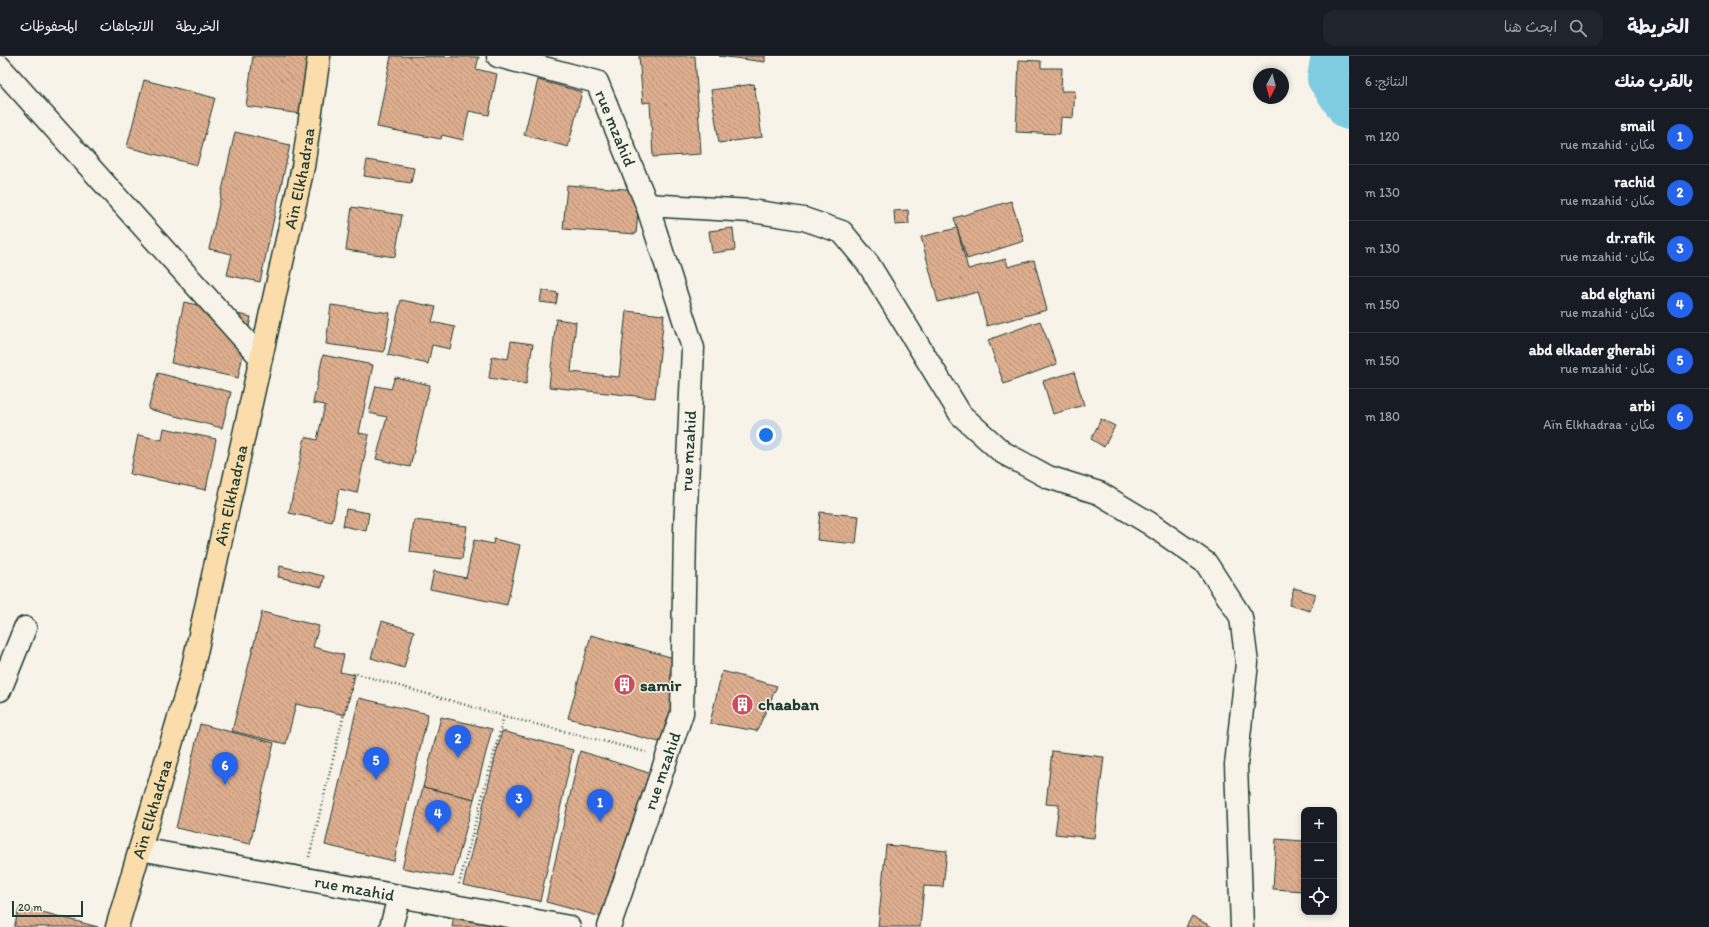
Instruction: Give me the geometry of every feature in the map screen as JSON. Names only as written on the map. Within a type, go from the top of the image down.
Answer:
[{"type":"main road","name":"Aïn Elkhadraa","points":[[117,927],[190,680],[303,166],[318,56]]},
{"type":"street","name":"rue mzahid","points":[[498,56],[597,82],[647,205],[693,348],[684,530],[682,713],[609,927]]},
{"type":"street","points":[[0,67],[261,358]]},
{"type":"street","points":[[647,205],[751,211],[804,219],[842,232],[869,265],[961,415],[1002,452],[1048,477],[1099,493],[1149,523],[1206,563],[1241,617],[1247,663],[1236,765],[1242,927]]},
{"type":"street","points":[[0,690],[25,628]]},
{"type":"street","name":"rue mzahid","points":[[140,850],[570,927]]},
{"type":"street","points":[[392,927],[399,896]]},
{"type":"path","points":[[304,879],[354,673],[504,716],[667,757]]},
{"type":"path","points":[[454,906],[504,716]]},
{"type":"building","points":[[253,56],[310,56],[301,114],[246,106]]},
{"type":"building","points":[[391,56],[479,57],[476,69],[497,74],[489,115],[469,111],[463,140],[442,135],[441,139],[377,127]]},
{"type":"building","points":[[639,56],[695,56],[701,154],[653,157],[650,102],[643,103]]},
{"type":"building","points":[[719,56],[765,56],[765,62]]},
{"type":"building","points":[[1019,60],[1041,61],[1041,68],[1062,68],[1061,91],[1075,91],[1073,118],[1061,117],[1060,134],[1016,132]]},
{"type":"building","points":[[144,80],[215,98],[197,165],[127,147]]},
{"type":"building","points":[[538,80],[582,92],[568,147],[524,135]]},
{"type":"building","points":[[754,84],[762,137],[719,143],[711,90]]},
{"type":"building","points":[[235,132],[290,145],[260,282],[227,275],[232,254],[209,249]]},
{"type":"building","points":[[367,160],[414,168],[411,183],[364,176]]},
{"type":"building","points":[[567,185],[640,190],[636,234],[563,229]]},
{"type":"building","points":[[1011,201],[1024,241],[967,259],[954,218]]},
{"type":"building","points":[[352,207],[402,215],[395,257],[346,250]]},
{"type":"building","points":[[908,210],[909,224],[895,225],[894,211]]},
{"type":"building","points":[[733,228],[735,250],[712,253],[709,231]]},
{"type":"building","points":[[957,228],[968,269],[1006,259],[1008,267],[1034,260],[1047,310],[987,326],[978,292],[938,302],[921,237]]},
{"type":"building","points":[[542,290],[558,293],[556,304],[540,302]]},
{"type":"building","points":[[401,300],[436,307],[432,322],[455,327],[450,349],[432,345],[428,364],[388,355]]},
{"type":"building","points":[[184,302],[251,317],[238,378],[171,363]]},
{"type":"building","points":[[331,305],[390,313],[384,352],[326,344]]},
{"type":"building","points":[[626,311],[664,315],[655,398],[549,387],[556,319],[576,322],[571,372],[619,377]]},
{"type":"building","points":[[1040,321],[1057,364],[1004,384],[988,340]]},
{"type":"building","points":[[511,341],[533,344],[526,384],[489,378],[492,356],[508,359]]},
{"type":"building","points":[[323,355],[373,365],[359,433],[369,435],[357,493],[339,489],[332,522],[289,513],[305,437],[317,440],[325,405],[313,403]]},
{"type":"building","points":[[1074,372],[1084,405],[1053,414],[1043,381]]},
{"type":"building","points":[[158,373],[231,392],[222,428],[148,409]]},
{"type":"building","points":[[395,377],[430,385],[410,467],[376,459],[387,417],[369,413],[376,386],[391,389]]},
{"type":"building","points":[[1101,419],[1115,426],[1104,447],[1091,439]]},
{"type":"building","points":[[164,428],[216,439],[206,490],[130,474],[138,435],[162,440]]},
{"type":"building","points":[[346,509],[369,513],[366,531],[343,526]]},
{"type":"building","points":[[820,512],[859,516],[856,544],[817,540]]},
{"type":"building","points":[[414,520],[467,526],[462,559],[410,552]]},
{"type":"building","points":[[494,539],[520,545],[507,605],[430,589],[434,571],[466,578],[474,540],[493,544]]},
{"type":"building","points":[[280,566],[324,576],[322,587],[278,577]]},
{"type":"building","points":[[1294,588],[1316,594],[1310,611],[1289,605]]},
{"type":"building","points":[[262,612],[319,626],[313,647],[344,655],[340,672],[355,675],[345,715],[296,704],[286,744],[232,731]]},
{"type":"building","points":[[382,621],[414,631],[404,668],[371,658]]},
{"type":"building","name":"samir","points":[[591,635],[674,658],[674,712],[663,743],[568,718]]},
{"type":"building","name":"chaaban","points":[[722,671],[777,686],[757,731],[710,723]]},
{"type":"building","points":[[359,698],[428,714],[394,861],[325,845]]},
{"type":"building","points":[[441,717],[492,729],[474,799],[423,787]]},
{"type":"building","points":[[200,724],[274,743],[250,844],[176,828]]},
{"type":"building","points":[[502,731],[573,750],[540,901],[463,885]]},
{"type":"building","points":[[580,751],[652,774],[602,917],[546,902]]},
{"type":"building","points":[[1052,751],[1104,757],[1094,838],[1055,834],[1059,805],[1046,804]]},
{"type":"building","points":[[423,787],[474,799],[453,877],[402,868]]},
{"type":"building","points":[[1276,839],[1301,841],[1301,891],[1273,889]]},
{"type":"building","points":[[886,845],[947,851],[943,887],[924,886],[920,927],[878,927]]},
{"type":"building","points":[[20,906],[98,927],[14,927]]},
{"type":"building","points":[[455,909],[567,927],[452,927]]},
{"type":"building","points":[[1192,916],[1212,927],[1186,927]]},
{"type":"waterway","points":[[1332,56],[1328,78],[1349,109]]},
{"type":"place","name":"samir","points":[[625,685]]},
{"type":"place","name":"chaaban","points":[[742,704]]},
{"type":"place","name":"rachid","points":[[458,758]]},
{"type":"place","name":"abd elkader gherabi","points":[[376,780]]},
{"type":"place","name":"arbi","points":[[225,785]]},
{"type":"place","name":"dr.rafik","points":[[519,818]]},
{"type":"place","name":"smail","points":[[600,822]]},
{"type":"place","name":"abd elghani","points":[[438,833]]}]
